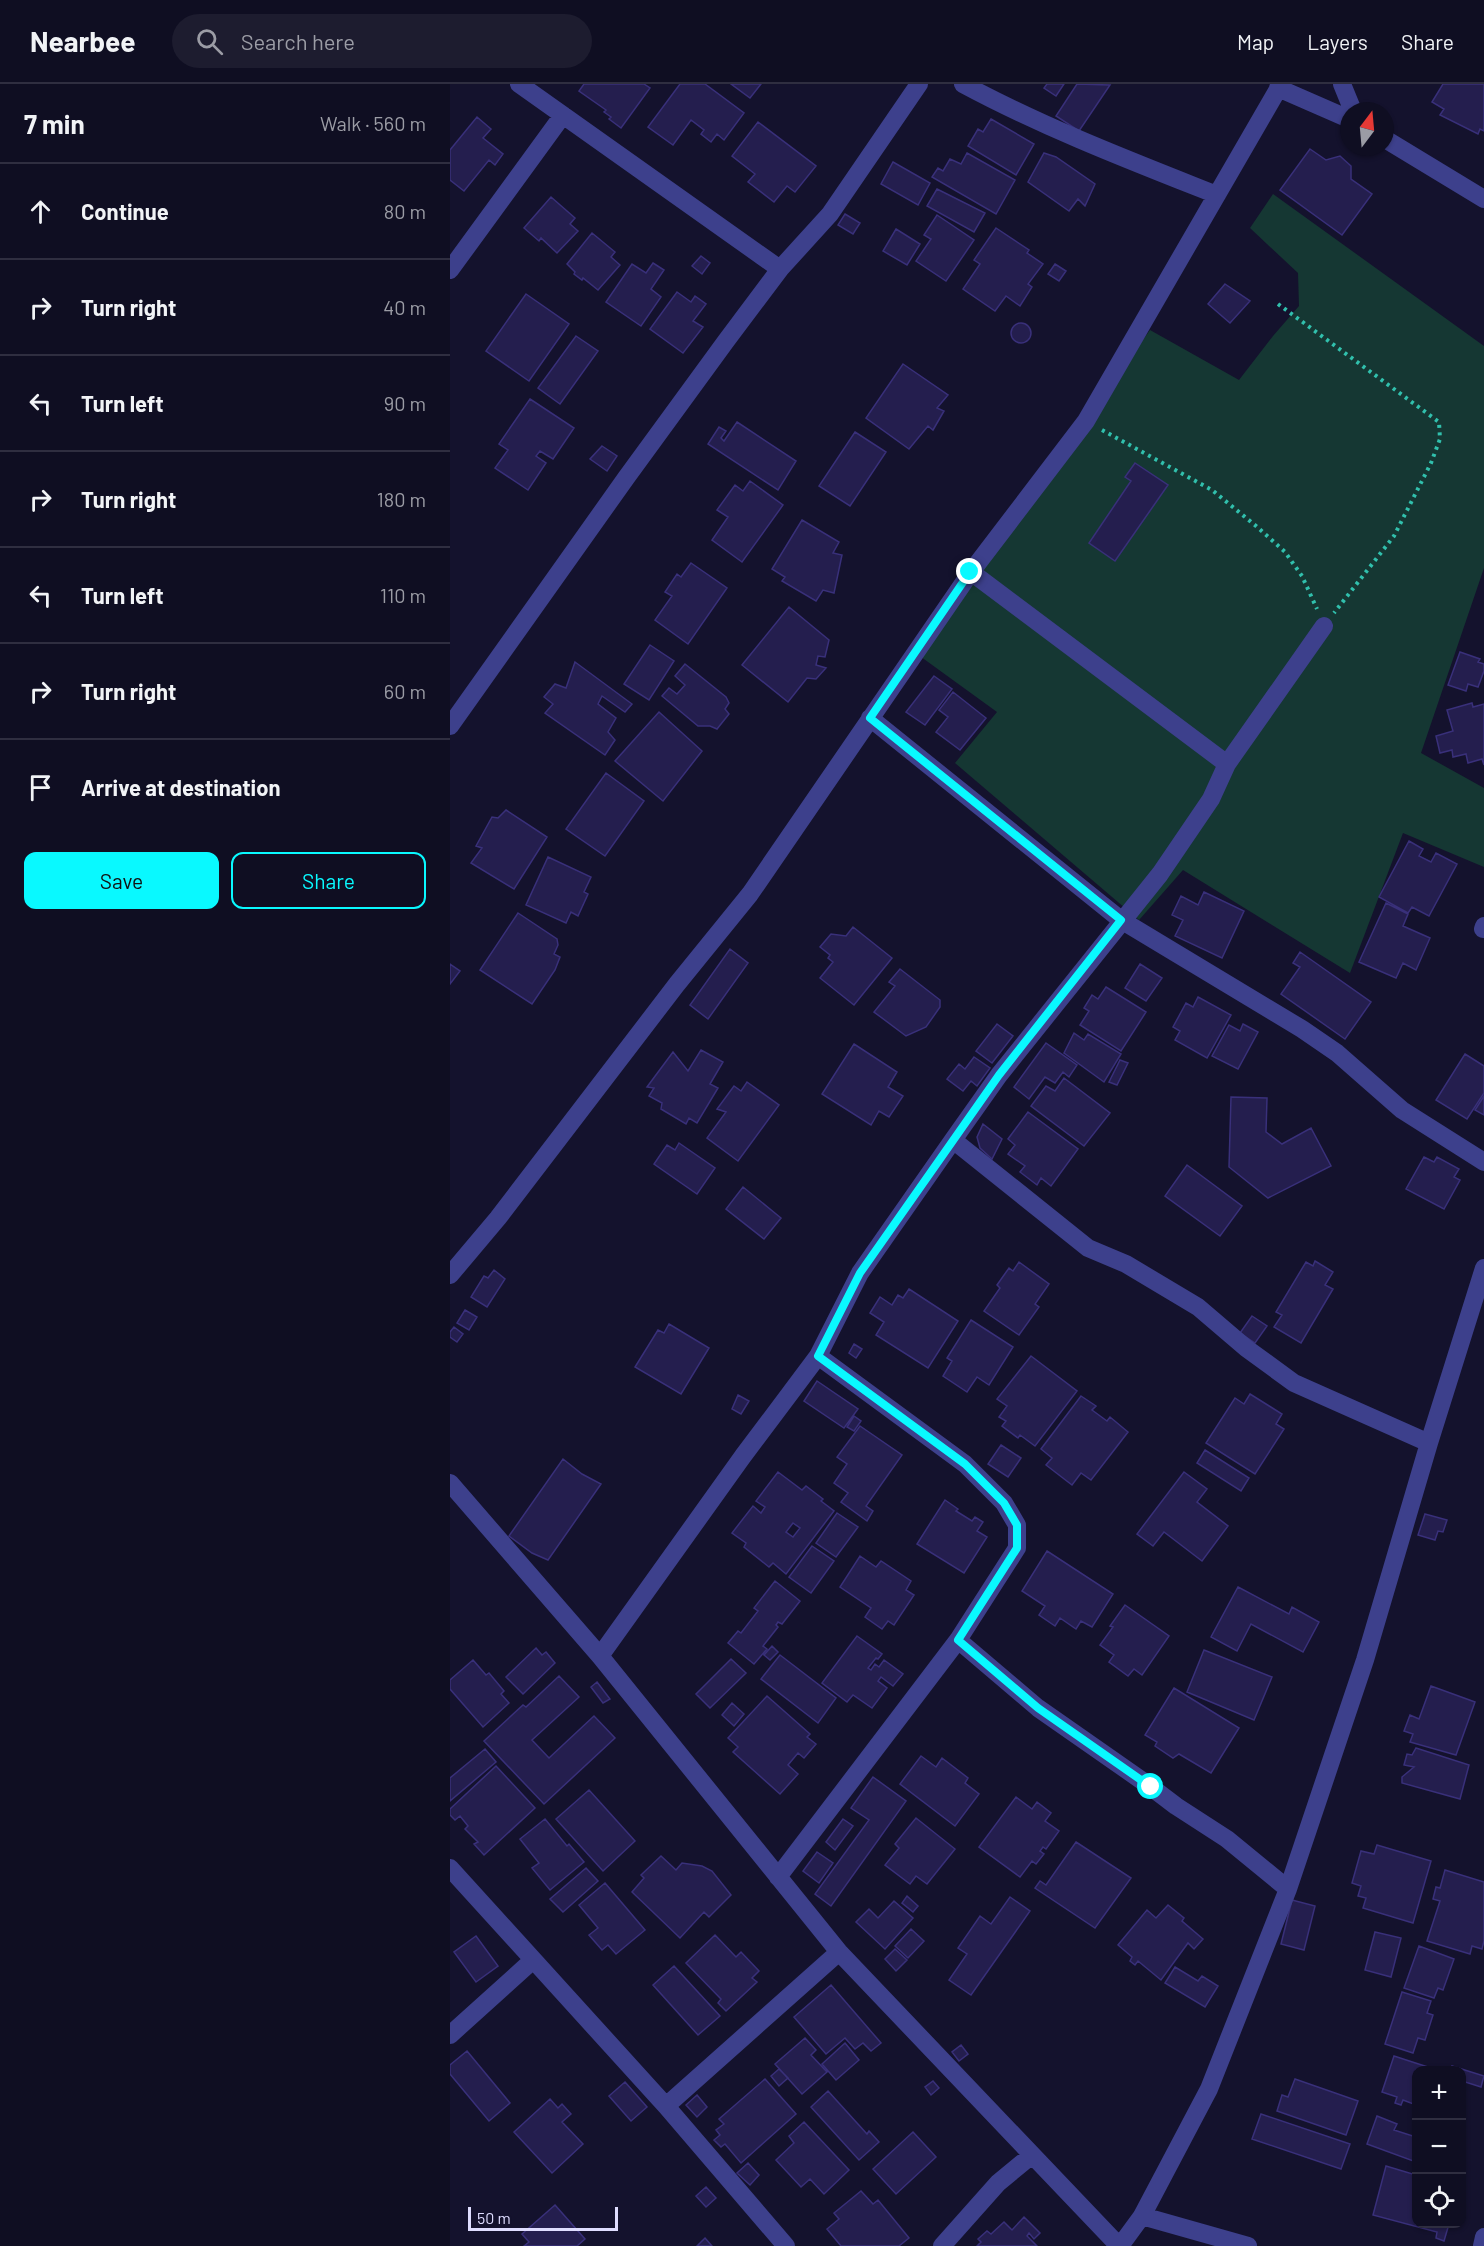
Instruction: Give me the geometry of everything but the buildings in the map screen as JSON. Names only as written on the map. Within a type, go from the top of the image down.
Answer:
[{"type":"street","points":[[519,84],[780,269]]},
{"type":"street","points":[[450,726],[626,478],[780,269],[830,214],[919,84]]},
{"type":"street","points":[[963,84],[996,102],[1102,150],[1217,195]]},
{"type":"street","points":[[1342,84],[1349,102]]},
{"type":"street","points":[[450,1275],[498,1218],[677,984],[750,894],[970,572],[1086,421],[1279,86],[1340,115]]},
{"type":"street","points":[[450,270],[563,115]]},
{"type":"street","points":[[1394,144],[1484,198]]},
{"type":"street","points":[[970,572],[1227,764]]},
{"type":"street","points":[[600,1656],[742,1456],[818,1356],[860,1273],[999,1075],[1173,855],[1211,799],[1227,764],[1324,626]]},
{"type":"street","points":[[870,718],[1121,920],[1302,1029],[1337,1053],[1402,1110],[1484,1162]]},
{"type":"street","points":[[953,1140],[1088,1248],[1126,1264],[1198,1307],[1246,1348],[1294,1383],[1429,1443]]},
{"type":"street","points":[[450,1483],[600,1656],[838,1952],[1120,2246],[1142,2216],[1209,2089],[1288,1889],[1365,1660],[1484,1268]]},
{"type":"street","points":[[778,1877],[958,1640],[1017,1548],[1017,1525],[1004,1503],[965,1464],[818,1356]]},
{"type":"street","points":[[958,1640],[1038,1708],[1176,1806],[1227,1839],[1288,1889]]},
{"type":"street","points":[[450,1868],[666,2106],[786,2246]]},
{"type":"street","points":[[666,2106],[838,1952]]},
{"type":"street","points":[[450,2035],[533,1960]]},
{"type":"street","points":[[942,2246],[998,2183],[1032,2155]]},
{"type":"street","points":[[1142,2216],[1248,2246]]},
{"type":"street","points":[[1482,2246],[1484,2237]]},
{"type":"path","points":[[1086,421],[1212,490],[1256,526],[1286,552],[1302,576],[1324,626],[1394,537],[1440,439],[1438,422],[1278,304]]},
{"type":"green space","points":[[1273,194],[1484,346],[1484,568],[1421,753],[1484,788],[1484,867],[1403,833],[1350,973],[1183,870],[1139,920],[955,763],[997,712],[917,654],[1150,330],[1239,380],[1299,306],[1298,273],[1250,228]]},
{"type":"route","points":[[970,572],[870,718],[1121,920],[999,1075],[860,1273],[818,1356],[965,1464],[1004,1503],[1017,1525],[1017,1548],[958,1640],[1038,1708],[1151,1787]]}]
